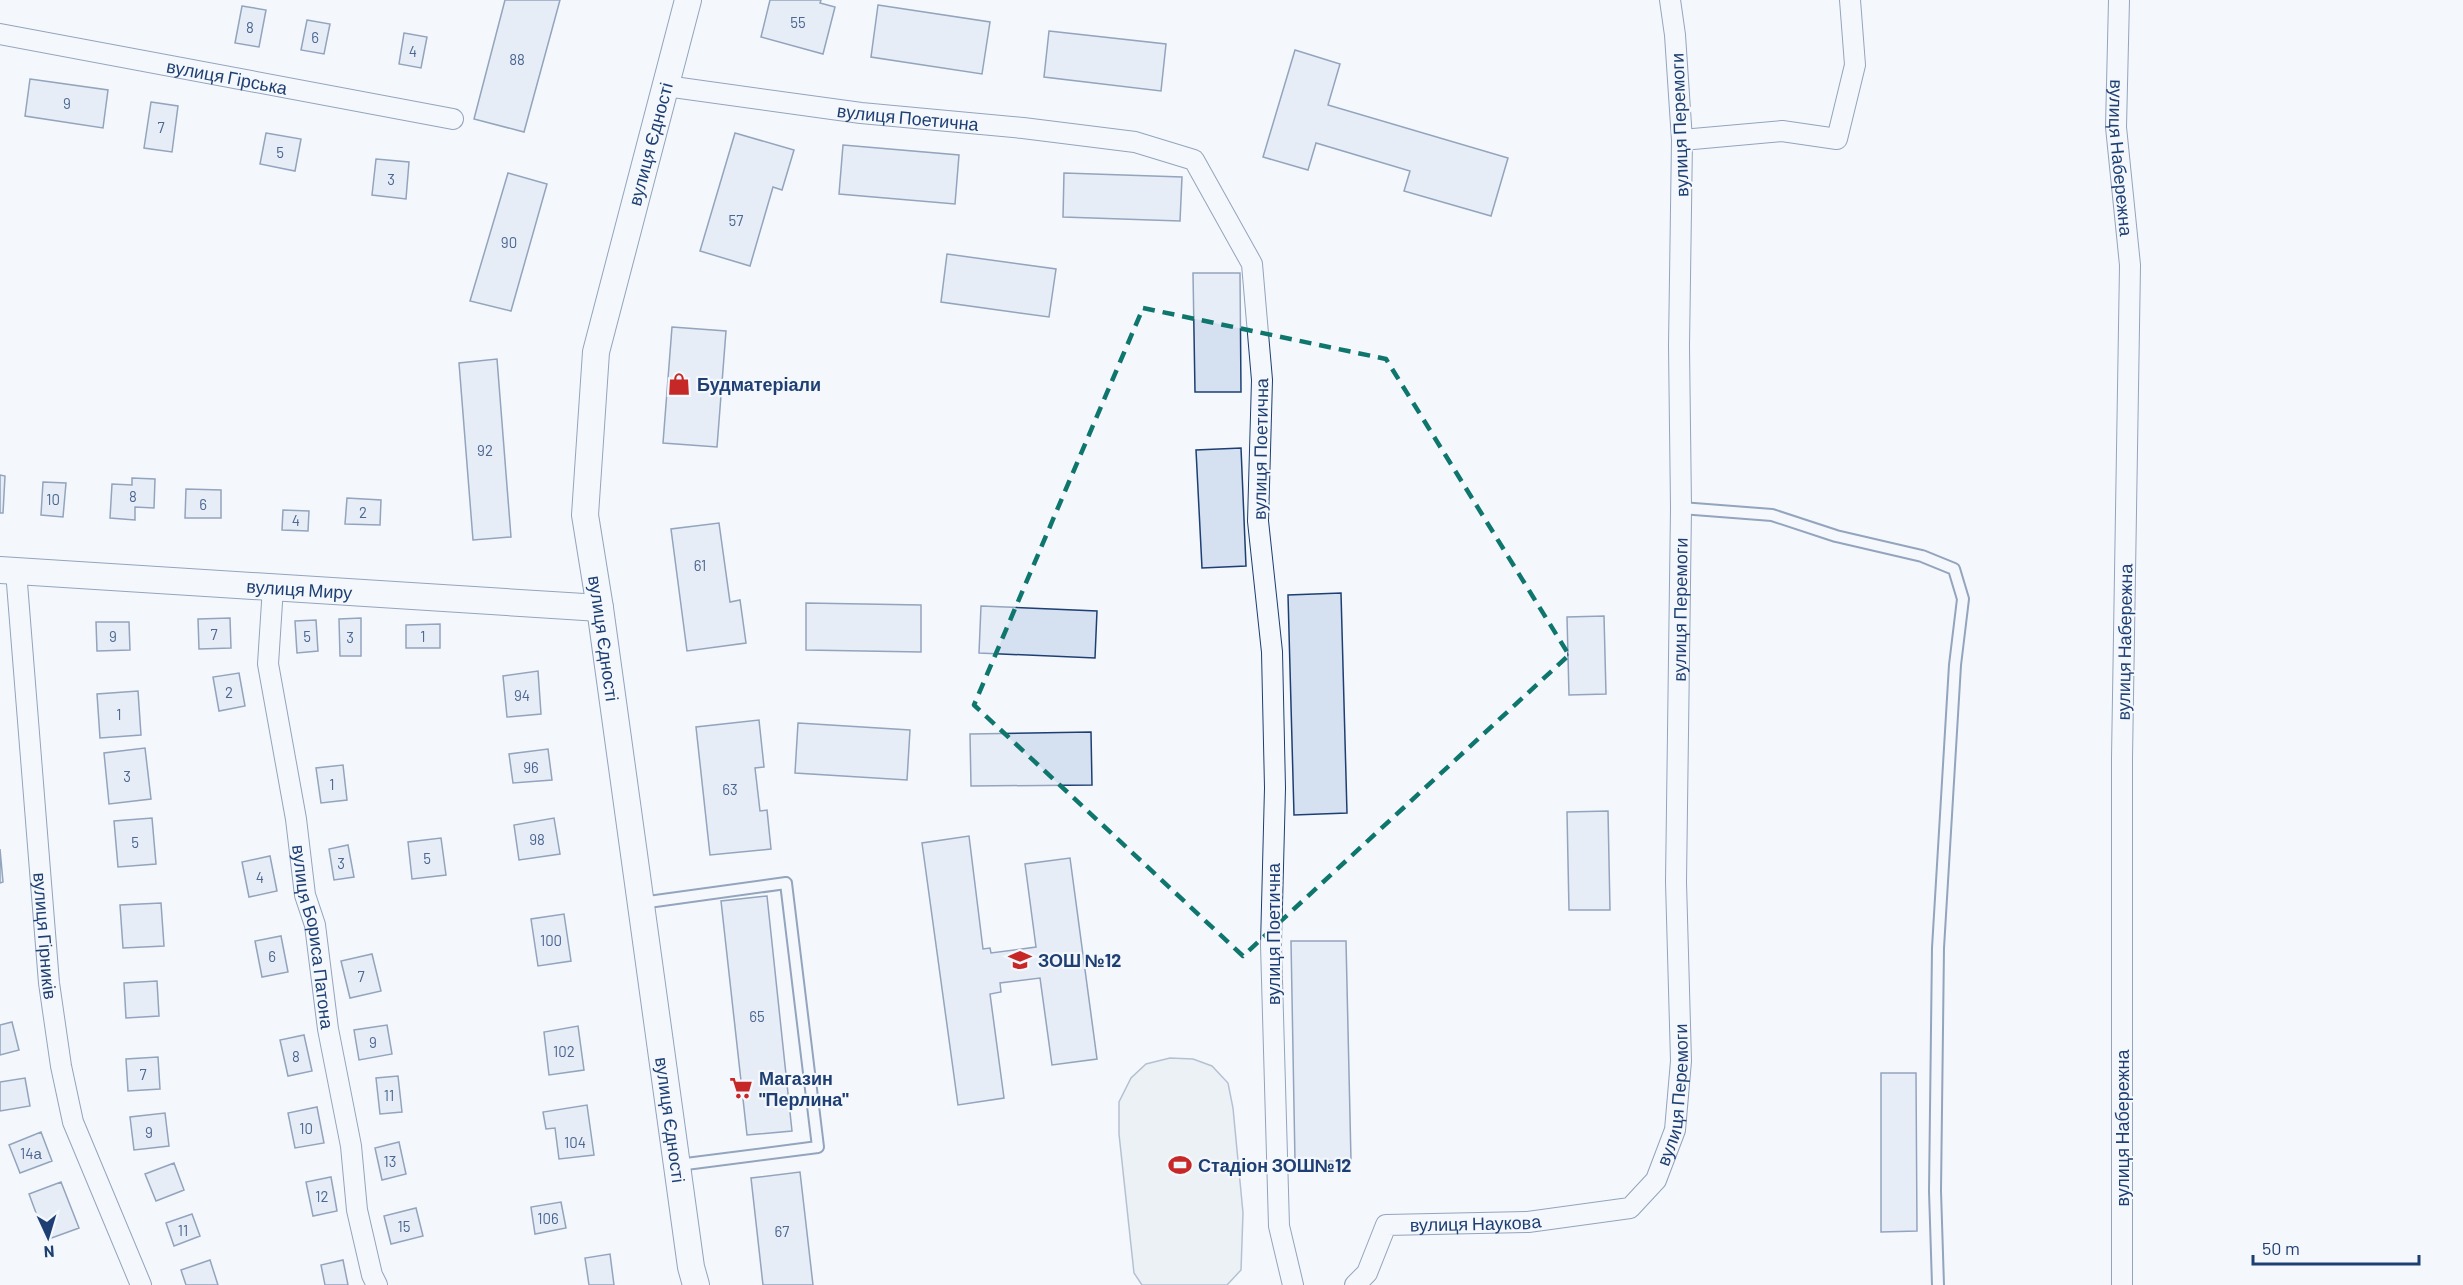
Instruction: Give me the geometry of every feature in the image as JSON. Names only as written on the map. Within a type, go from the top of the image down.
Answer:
[{"type":"street","name":"вулиця Єдності","points":[[688,0],[596,352],[585,515],[696,1285]]},
{"type":"street","name":"вулиця Перемоги","points":[[1630,1208],[1656,1180],[1675,1130],[1681,1061],[1676,882],[1681,508],[1679,346],[1682,140],[1675,35],[1670,0]]},
{"type":"street","points":[[1682,140],[1782,131],[1837,139],[1855,65],[1850,0]]},
{"type":"street","name":"вулиця Набережна","points":[[2119,0],[2116,127],[2130,265],[2122,758],[2121,1285]]},
{"type":"street","name":"вулиця Гірська","points":[[0,34],[453,119]]},
{"type":"street","name":"вулиця Поетична","points":[[666,86],[861,113],[1023,128],[1145,145],[1194,160],[1252,264],[1262,380],[1258,521],[1272,652],[1275,788],[1271,945],[1279,1226],[1293,1285]]},
{"type":"street","name":"вулиця Миру","points":[[8,570],[600,609]]},
{"type":"street","name":"вулиця Гірників","points":[[8,570],[49,983],[61,1066],[73,1122],[141,1285]]},
{"type":"street","name":"вулиця Бориса Патона","points":[[273,587],[268,664],[296,819],[305,895],[315,925],[328,1029],[351,1146],[357,1210],[372,1275],[377,1285]]},
{"type":"street","name":"вулиця Наукова","points":[[1355,1285],[1367,1273],[1386,1225],[1528,1222],[1630,1208]]},
{"type":"lane","points":[[1681,508],[1772,515],[1836,536],[1922,556],[1954,569],[1963,599],[1955,665],[1938,948],[1935,1191],[1938,1285]]},
{"type":"lane","points":[[641,903],[786,883],[818,1147],[678,1165]]},
{"type":"highlighted area","points":[[1143,308],[1386,359],[1569,655],[1243,956],[974,705]]},
{"type":"shaded area","name":"Стадіон ЗОШ№12","points":[[1170,1058],[1193,1059],[1212,1066],[1228,1083],[1233,1108],[1243,1213],[1241,1270],[1227,1285],[1142,1285],[1134,1273],[1119,1134],[1119,1102],[1131,1078],[1146,1064]]},
{"type":"building","points":[[505,0],[560,0],[524,132],[474,119]]},
{"type":"building","points":[[770,0],[821,0],[820,3],[835,7],[823,54],[761,37]]},
{"type":"building","points":[[878,5],[990,22],[982,74],[871,57]]},
{"type":"building","points":[[242,6],[266,10],[259,47],[235,43]]},
{"type":"building","points":[[307,20],[330,24],[324,54],[301,50]]},
{"type":"building","points":[[1049,31],[1166,44],[1161,91],[1044,77]]},
{"type":"building","points":[[404,33],[427,37],[421,68],[399,64]]},
{"type":"building","points":[[1295,50],[1340,64],[1328,105],[1508,158],[1491,216],[1404,191],[1410,171],[1316,143],[1308,170],[1263,157]]},
{"type":"building","points":[[30,79],[108,90],[103,128],[25,116]]},
{"type":"building","points":[[151,102],[178,106],[172,152],[144,148]]},
{"type":"building","points":[[266,133],[301,139],[295,171],[260,164]]},
{"type":"building","points":[[735,133],[794,150],[782,190],[773,187],[750,266],[700,251]]},
{"type":"building","points":[[843,145],[959,155],[955,204],[839,194]]},
{"type":"building","points":[[376,159],[409,162],[406,199],[372,195]]},
{"type":"building","points":[[508,173],[547,184],[511,311],[470,301]]},
{"type":"building","points":[[1064,173],[1182,177],[1180,221],[1063,217]]},
{"type":"building","points":[[947,254],[1056,269],[1049,317],[941,302]]},
{"type":"building","points":[[1193,273],[1240,273],[1241,392],[1195,392]]},
{"type":"building","points":[[672,327],[726,331],[717,447],[663,443]]},
{"type":"building","points":[[497,359],[511,537],[473,540],[459,363]]},
{"type":"building","points":[[1241,448],[1246,566],[1202,568],[1196,450]]},
{"type":"building","points":[[0,475],[5,476],[3,513],[0,513]]},
{"type":"building","points":[[132,478],[155,479],[154,508],[135,507],[135,520],[110,518],[112,484],[132,485]]},
{"type":"building","points":[[43,482],[66,483],[63,517],[41,515]]},
{"type":"building","points":[[186,489],[221,490],[221,518],[185,518]]},
{"type":"building","points":[[347,498],[381,500],[380,525],[345,524]]},
{"type":"building","points":[[283,510],[309,511],[308,531],[282,530]]},
{"type":"building","points":[[719,523],[730,602],[740,600],[746,643],[687,651],[671,529]]},
{"type":"building","points":[[1341,593],[1347,813],[1294,815],[1288,595]]},
{"type":"building","points":[[806,603],[921,605],[921,652],[806,650]]},
{"type":"building","points":[[981,606],[1097,611],[1095,658],[979,653]]},
{"type":"building","points":[[1604,616],[1606,694],[1569,695],[1567,617]]},
{"type":"building","points":[[230,618],[231,648],[199,649],[198,619]]},
{"type":"building","points":[[361,618],[361,656],[340,656],[339,619]]},
{"type":"building","points":[[316,620],[318,651],[297,653],[295,621]]},
{"type":"building","points":[[96,622],[129,622],[130,650],[97,651]]},
{"type":"building","points":[[440,624],[440,648],[406,648],[406,625]]},
{"type":"building","points":[[538,671],[541,714],[507,717],[503,676]]},
{"type":"building","points":[[239,673],[245,706],[219,711],[213,677]]},
{"type":"building","points":[[138,691],[141,735],[100,738],[97,694]]},
{"type":"building","points":[[759,720],[764,767],[755,768],[760,811],[767,810],[771,849],[710,855],[696,727]]},
{"type":"building","points":[[798,723],[910,730],[907,780],[795,773]]},
{"type":"building","points":[[1091,732],[1092,785],[971,786],[970,734]]},
{"type":"building","points":[[145,748],[151,799],[109,804],[104,753]]},
{"type":"building","points":[[548,749],[552,780],[513,783],[509,754]]},
{"type":"building","points":[[343,765],[347,800],[321,803],[316,768]]},
{"type":"building","points":[[1608,811],[1610,910],[1569,910],[1567,812]]},
{"type":"building","points":[[152,818],[156,864],[118,867],[114,821]]},
{"type":"building","points":[[554,818],[560,854],[519,860],[514,825]]},
{"type":"building","name":"ЗОШ №12","points":[[969,836],[983,949],[990,948],[991,953],[1036,947],[1025,864],[1070,858],[1097,1059],[1052,1065],[1040,978],[1000,983],[1001,992],[990,994],[1004,1098],[958,1105],[922,843]]},
{"type":"building","points":[[441,838],[446,875],[412,879],[408,842]]},
{"type":"building","points":[[348,845],[354,877],[334,880],[329,849]]},
{"type":"building","points":[[0,849],[3,882],[0,883]]},
{"type":"building","points":[[270,856],[277,891],[249,897],[242,862]]},
{"type":"building","points":[[767,896],[792,1131],[747,1135],[721,901]]},
{"type":"building","points":[[161,903],[164,946],[123,948],[120,905]]},
{"type":"building","points":[[564,914],[571,961],[538,966],[531,919]]},
{"type":"building","points":[[281,936],[288,972],[262,977],[255,941]]},
{"type":"building","points":[[1291,941],[1346,941],[1351,1161],[1295,1162]]},
{"type":"building","points":[[372,954],[381,991],[350,998],[341,961]]},
{"type":"building","points":[[157,981],[159,1016],[126,1018],[124,983]]},
{"type":"building","points":[[12,1022],[19,1050],[0,1055],[0,1025]]},
{"type":"building","points":[[387,1025],[392,1054],[359,1060],[354,1030]]},
{"type":"building","points":[[578,1026],[584,1070],[549,1075],[544,1032]]},
{"type":"building","points":[[304,1035],[312,1071],[288,1076],[280,1040]]},
{"type":"building","points":[[158,1057],[160,1089],[128,1091],[126,1059]]},
{"type":"building","points":[[1881,1073],[1916,1073],[1917,1231],[1881,1232]]},
{"type":"building","points":[[398,1076],[402,1112],[380,1114],[376,1078]]},
{"type":"building","points":[[25,1078],[30,1106],[0,1111],[0,1082]]},
{"type":"building","points":[[587,1105],[594,1155],[559,1159],[555,1128],[546,1129],[543,1112]]},
{"type":"building","points":[[317,1107],[324,1143],[295,1148],[288,1113]]},
{"type":"building","points":[[165,1113],[169,1146],[134,1150],[130,1117]]},
{"type":"building","points":[[41,1132],[52,1161],[20,1173],[9,1145]]},
{"type":"building","points":[[399,1142],[406,1174],[382,1180],[375,1148]]},
{"type":"building","points":[[174,1163],[184,1190],[156,1201],[145,1174]]},
{"type":"building","points":[[800,1172],[813,1285],[763,1285],[751,1178]]},
{"type":"building","points":[[331,1177],[337,1211],[313,1216],[306,1182]]},
{"type":"building","points":[[61,1182],[79,1228],[46,1240],[29,1194]]},
{"type":"building","points":[[561,1202],[566,1228],[535,1234],[531,1207]]},
{"type":"building","points":[[416,1208],[423,1236],[391,1244],[384,1216]]},
{"type":"building","points":[[192,1214],[200,1236],[174,1246],[166,1223]]},
{"type":"building","points":[[610,1254],[614,1285],[589,1285],[585,1258]]},
{"type":"building","points":[[210,1260],[218,1285],[186,1285],[181,1270]]},
{"type":"building","points":[[343,1260],[348,1285],[325,1285],[321,1265]]},
{"type":"place","name":"Будматеріали","points":[[679,384]]},
{"type":"place","name":"ЗОШ №12","points":[[1020,960]]},
{"type":"place","name":"Магазин \"Перлина\"","points":[[741,1088]]},
{"type":"place","name":"Стадіон ЗОШ№12","points":[[1180,1165]]}]
